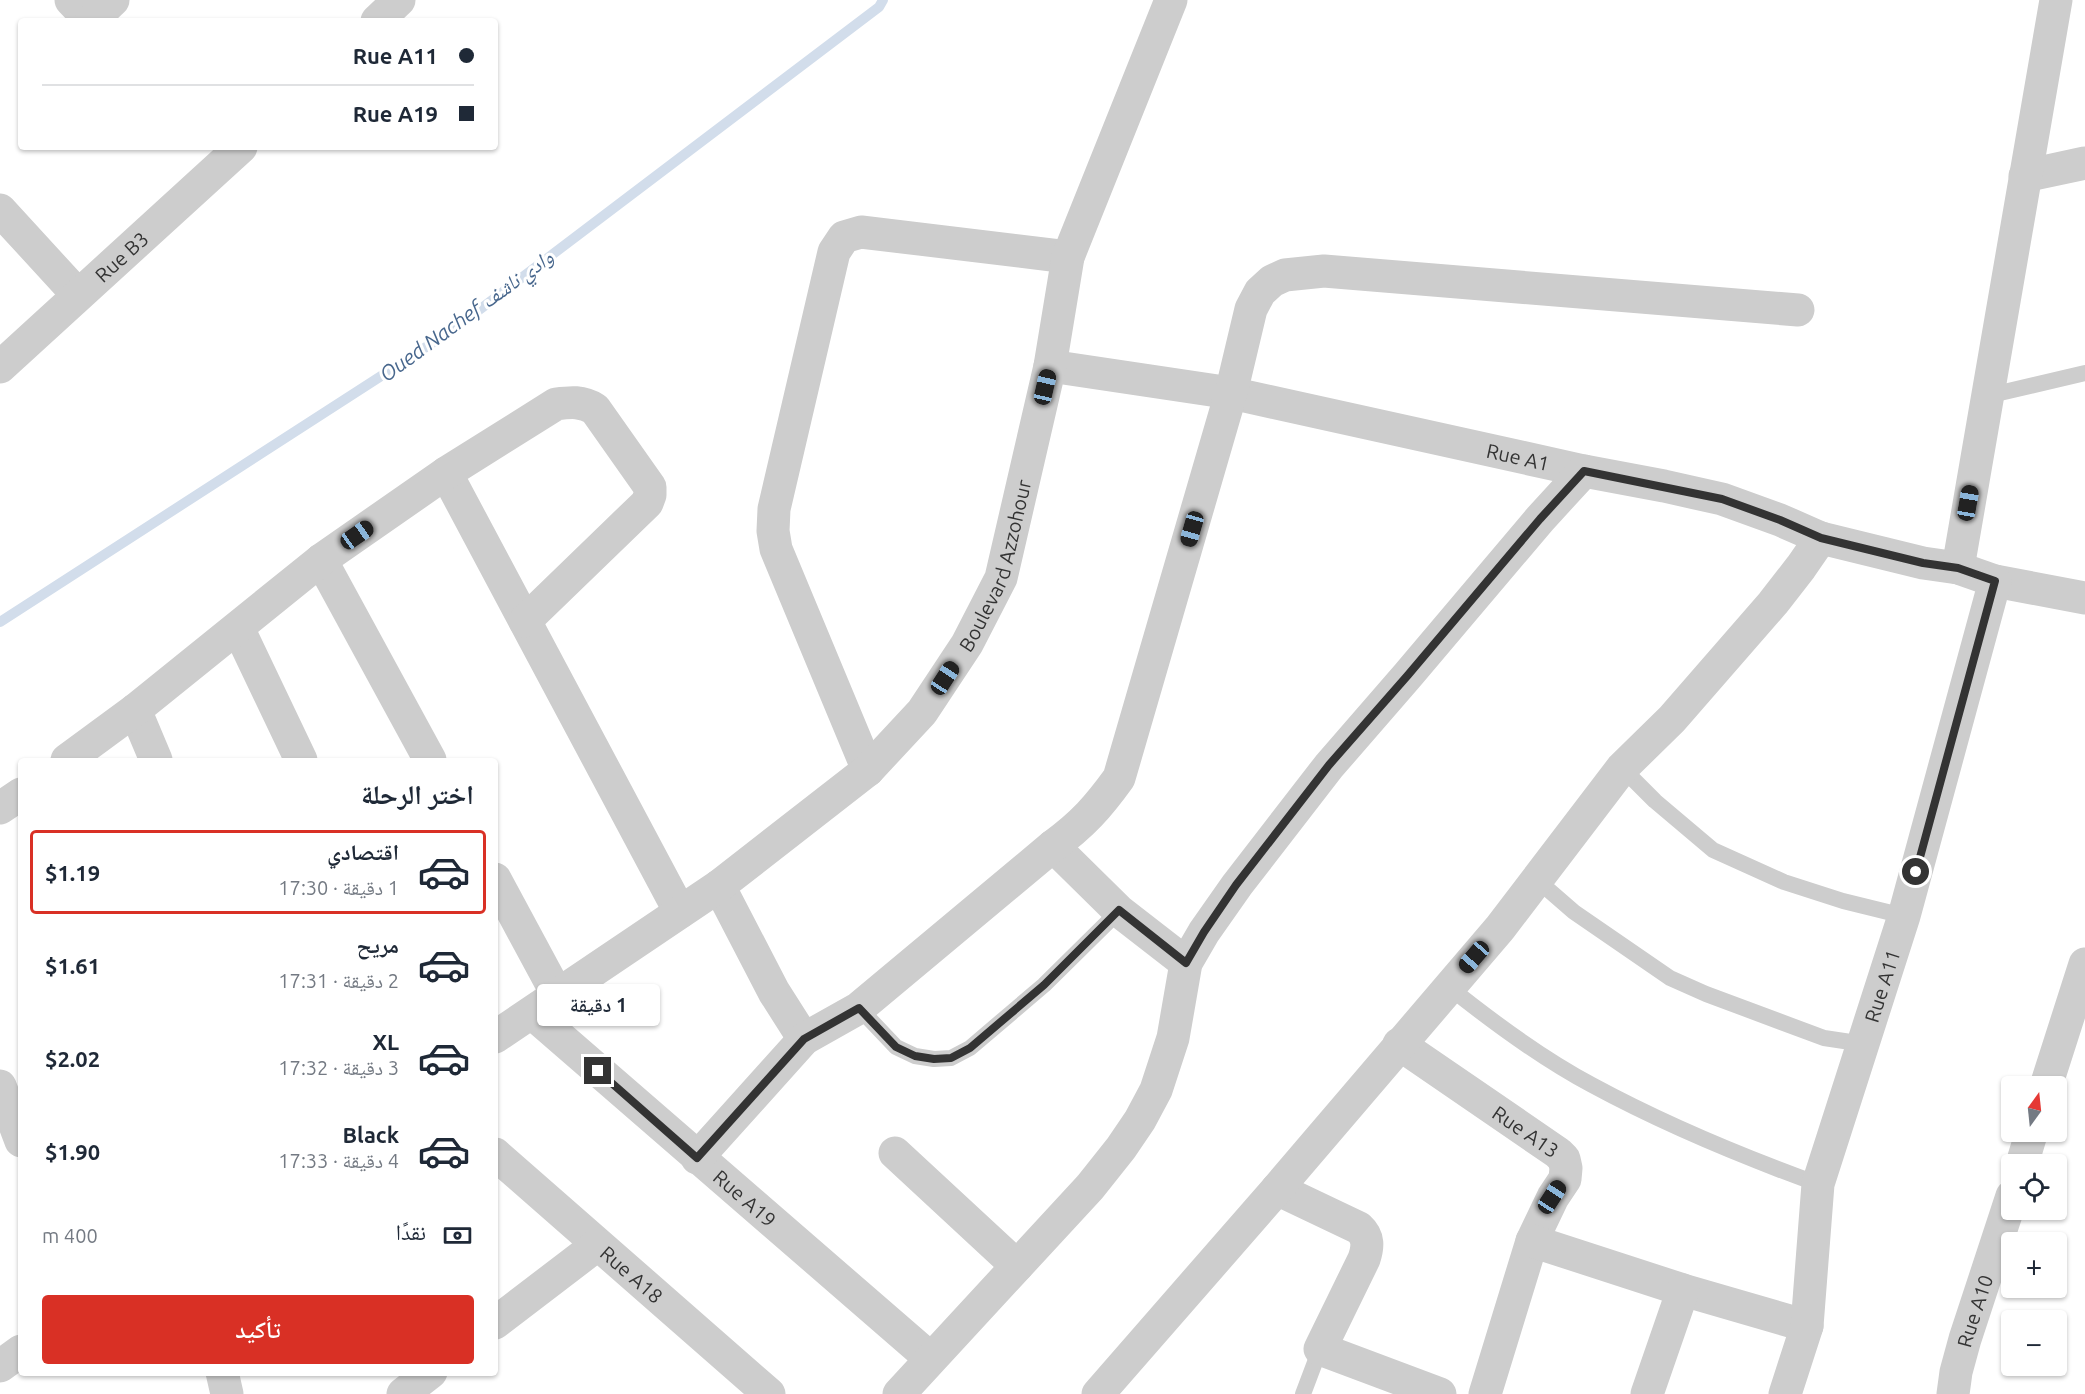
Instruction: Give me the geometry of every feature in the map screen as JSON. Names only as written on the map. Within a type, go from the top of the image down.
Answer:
[{"type":"street","points":[[71,0],[88,18]]},
{"type":"street","points":[[94,18],[113,0]]},
{"type":"street","points":[[379,18],[399,0]]},
{"type":"street","name":"Boulevard Azzohour","points":[[498,1035],[719,886],[868,770],[922,712],[967,644],[1001,578],[1050,366],[1068,257],[1171,0]]},
{"type":"street","points":[[1958,568],[2056,0]]},
{"type":"street","name":"Rue B3","points":[[0,367],[78,295],[224,153]]},
{"type":"street","points":[[2025,176],[2085,164]]},
{"type":"street","points":[[0,210],[78,295]]},
{"type":"street","points":[[868,770],[776,549],[773,531],[774,509],[834,252],[844,237],[861,232],[1068,257]]},
{"type":"street","points":[[697,1158],[804,1039],[859,1008],[1053,846],[1078,828],[1097,809],[1119,778],[1231,393],[1251,309],[1260,292],[1272,281],[1285,275],[1303,272],[1336,272],[1798,310]]},
{"type":"street","name":"Rue A1","points":[[1050,366],[1231,393],[1722,499],[1821,538],[1923,563],[1958,568],[1995,581],[2085,598]]},
{"type":"street","points":[[71,758],[135,710],[321,560],[446,473],[556,404],[574,401],[586,403],[595,409],[650,487],[650,495],[647,503],[525,621]]},
{"type":"street","points":[[899,1394],[1090,1186],[1140,1120],[1156,1090],[1173,1038],[1186,963],[1236,885],[1329,765],[1584,471]]},
{"type":"street","points":[[446,473],[680,912]]},
{"type":"street","points":[[1098,1394],[1500,928],[1622,768],[1672,719],[1773,603],[1802,567],[1821,538]]},
{"type":"street","points":[[321,560],[429,758]]},
{"type":"street","name":"Rue A11","points":[[1785,1394],[1807,1326],[1818,1184],[1904,916],[1995,581]]},
{"type":"street","points":[[238,628],[300,758]]},
{"type":"street","points":[[135,710],[155,758]]},
{"type":"street","points":[[0,808],[18,796]]},
{"type":"street","points":[[1053,846],[1119,910],[1186,963]]},
{"type":"street","points":[[719,886],[774,992],[804,1039]]},
{"type":"street","points":[[498,887],[545,1005]]},
{"type":"street","points":[[2049,1076],[2085,964]]},
{"type":"street","name":"Rue A19","points":[[545,1005],[697,1158],[930,1358]]},
{"type":"street","name":"Rue A13","points":[[1399,1044],[1564,1159],[1565,1179],[1552,1197],[1532,1241],[1485,1394]]},
{"type":"street","points":[[0,1086],[18,1132]]},
{"type":"street","points":[[894,1153],[1017,1266]]},
{"type":"street","name":"Rue A18","points":[[498,1158],[769,1394]]},
{"type":"street","points":[[1277,1189],[1359,1228],[1364,1232],[1367,1240],[1364,1259],[1320,1349],[1440,1394]]},
{"type":"street","name":"Rue A10","points":[[1953,1394],[1965,1339],[2004,1220]]},
{"type":"street","points":[[1532,1241],[1683,1290],[1807,1326]]},
{"type":"street","points":[[498,1321],[597,1245]]},
{"type":"street","points":[[1647,1394],[1683,1290]]},
{"type":"street","points":[[0,1366],[18,1354]]},
{"type":"street","points":[[223,1376],[227,1394]]},
{"type":"street","points":[[403,1394],[426,1376]]},
{"type":"lane","points":[[1987,396],[2085,373]]},
{"type":"lane","points":[[1622,768],[1655,801],[1713,850],[1784,882],[1843,901],[1904,916]]},
{"type":"lane","points":[[1536,879],[1575,912],[1670,978],[1706,994],[1824,1038],[1864,1044]]},
{"type":"lane","points":[[859,1008],[896,1047],[915,1056],[934,1059],[951,1058],[970,1048],[1044,985],[1119,910]]},
{"type":"lane","points":[[1449,987],[1535,1051],[1590,1085],[1761,1163],[1818,1184]]},
{"type":"lane","points":[[1303,1394],[1320,1349]]},
{"type":"waterway","name":"Oued Nachef وادي ناشف","points":[[0,622],[454,329],[879,7],[883,0]]},
{"type":"route","points":[[598,1071],[697,1158],[804,1039],[825,1025],[859,1008],[896,1047],[915,1056],[934,1059],[951,1058],[970,1048],[1044,985],[1119,910],[1186,963],[1236,885],[1329,765],[1584,471],[1722,499],[1821,538],[1923,563],[1958,568],[1995,581],[1916,872]]}]
